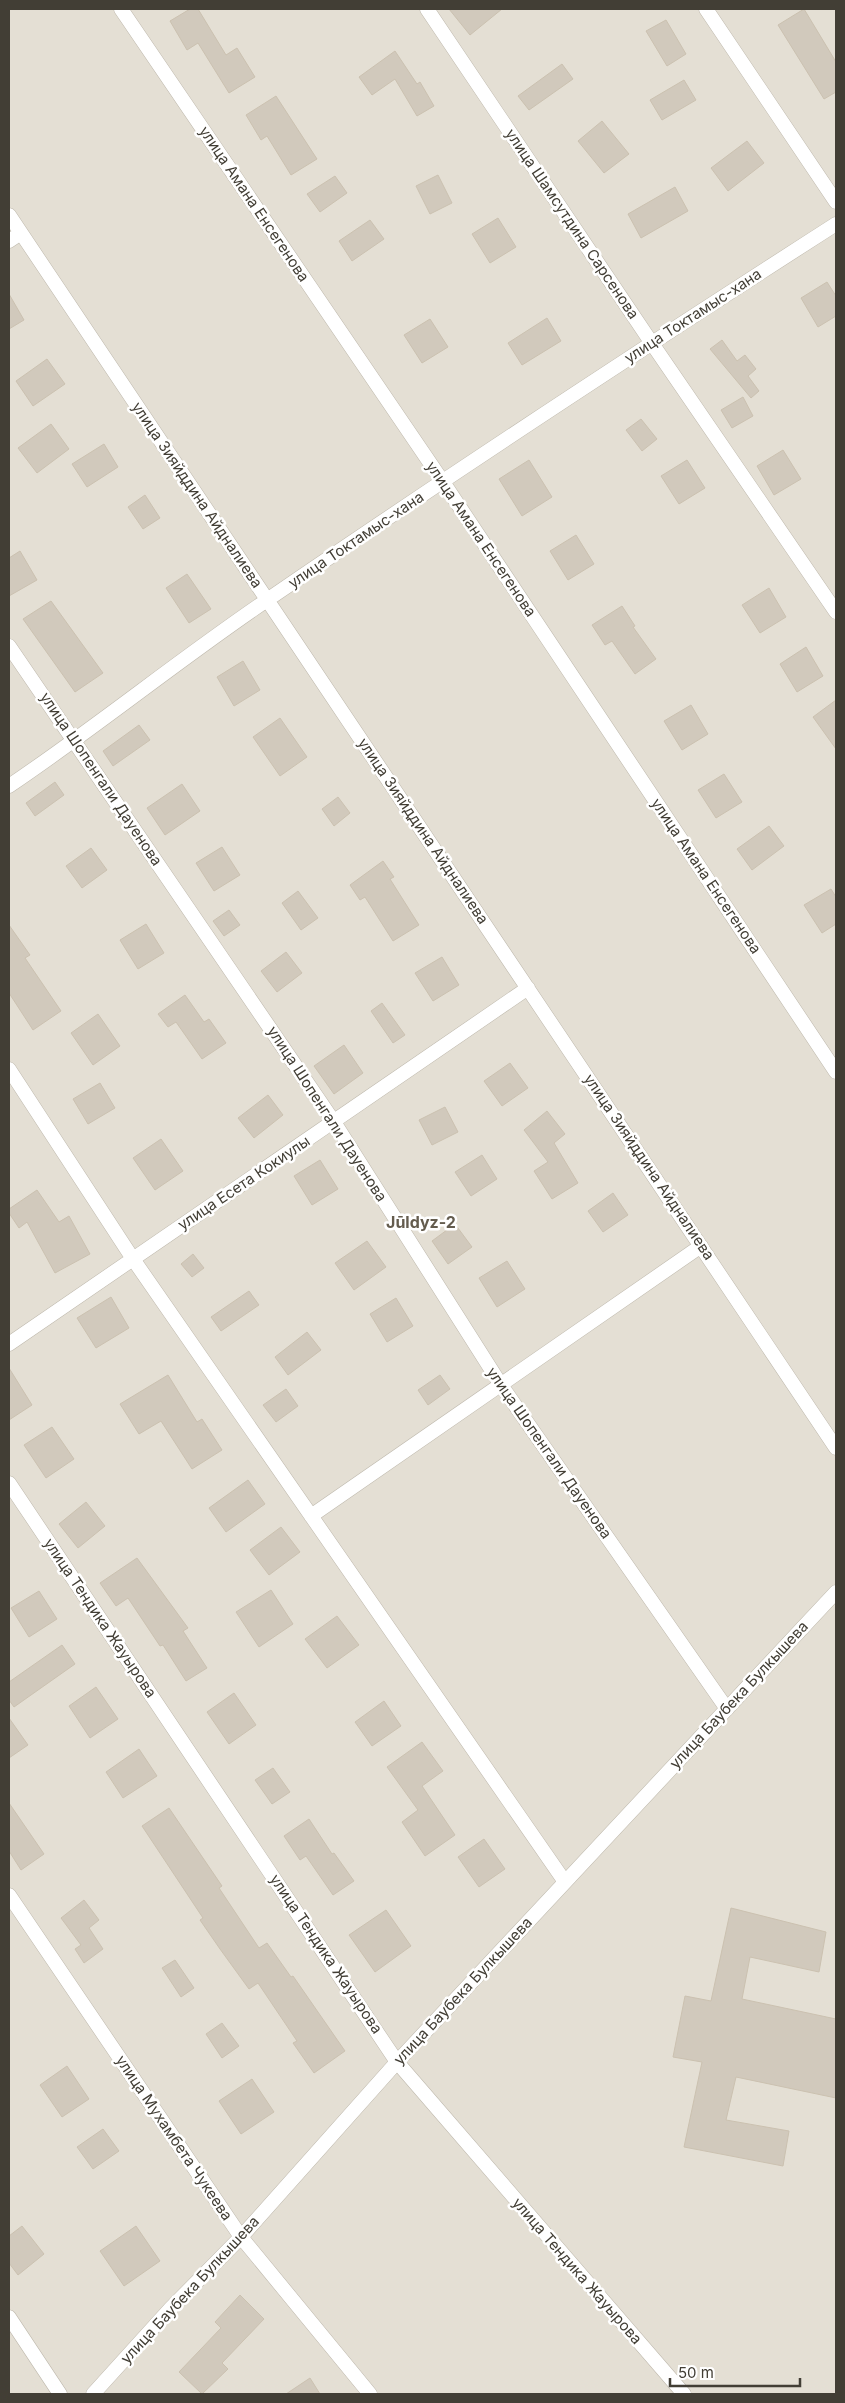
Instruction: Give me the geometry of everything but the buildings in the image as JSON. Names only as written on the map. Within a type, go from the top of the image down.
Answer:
[{"type":"street","name":"улица Амана Енсегенова","points":[[121,9],[443,482],[836,1072]]},
{"type":"street","name":"улица Шамсутдина Сарсенова","points":[[427,9],[651,342],[836,612]]},
{"type":"street","points":[[706,9],[836,202]]},
{"type":"street","name":"улица Зияйддина Айдналиева","points":[[9,215],[836,1448]]},
{"type":"street","name":"улица Токтамыс-хана","points":[[9,786],[76,741],[267,600],[651,342],[836,224]]},
{"type":"street","points":[[9,241],[21,232]]},
{"type":"street","name":"улица Шопенгали Дауенова","points":[[9,646],[76,741],[334,1122],[500,1385],[727,1709]]},
{"type":"street","name":"улица Есета Кокиулы","points":[[9,1344],[528,988]]},
{"type":"street","points":[[9,1069],[133,1259],[565,1882]]},
{"type":"street","points":[[311,1516],[701,1246]]},
{"type":"street","name":"улица Тендика Жауырова","points":[[9,1483],[397,2062],[684,2394]]},
{"type":"street","name":"улица Баубека Булкышева","points":[[94,2394],[170,2308],[241,2237],[397,2062],[836,1592]]},
{"type":"street","name":"улица Мухамбета Чукеева","points":[[9,1895],[241,2237],[370,2394]]},
{"type":"street","points":[[9,2317],[60,2394]]},
{"type":"shaded area","points":[[9,9],[836,9],[836,2394],[9,2394]]},
{"type":"district","name":"Jūldyz-2","points":[[421,1222]]}]
